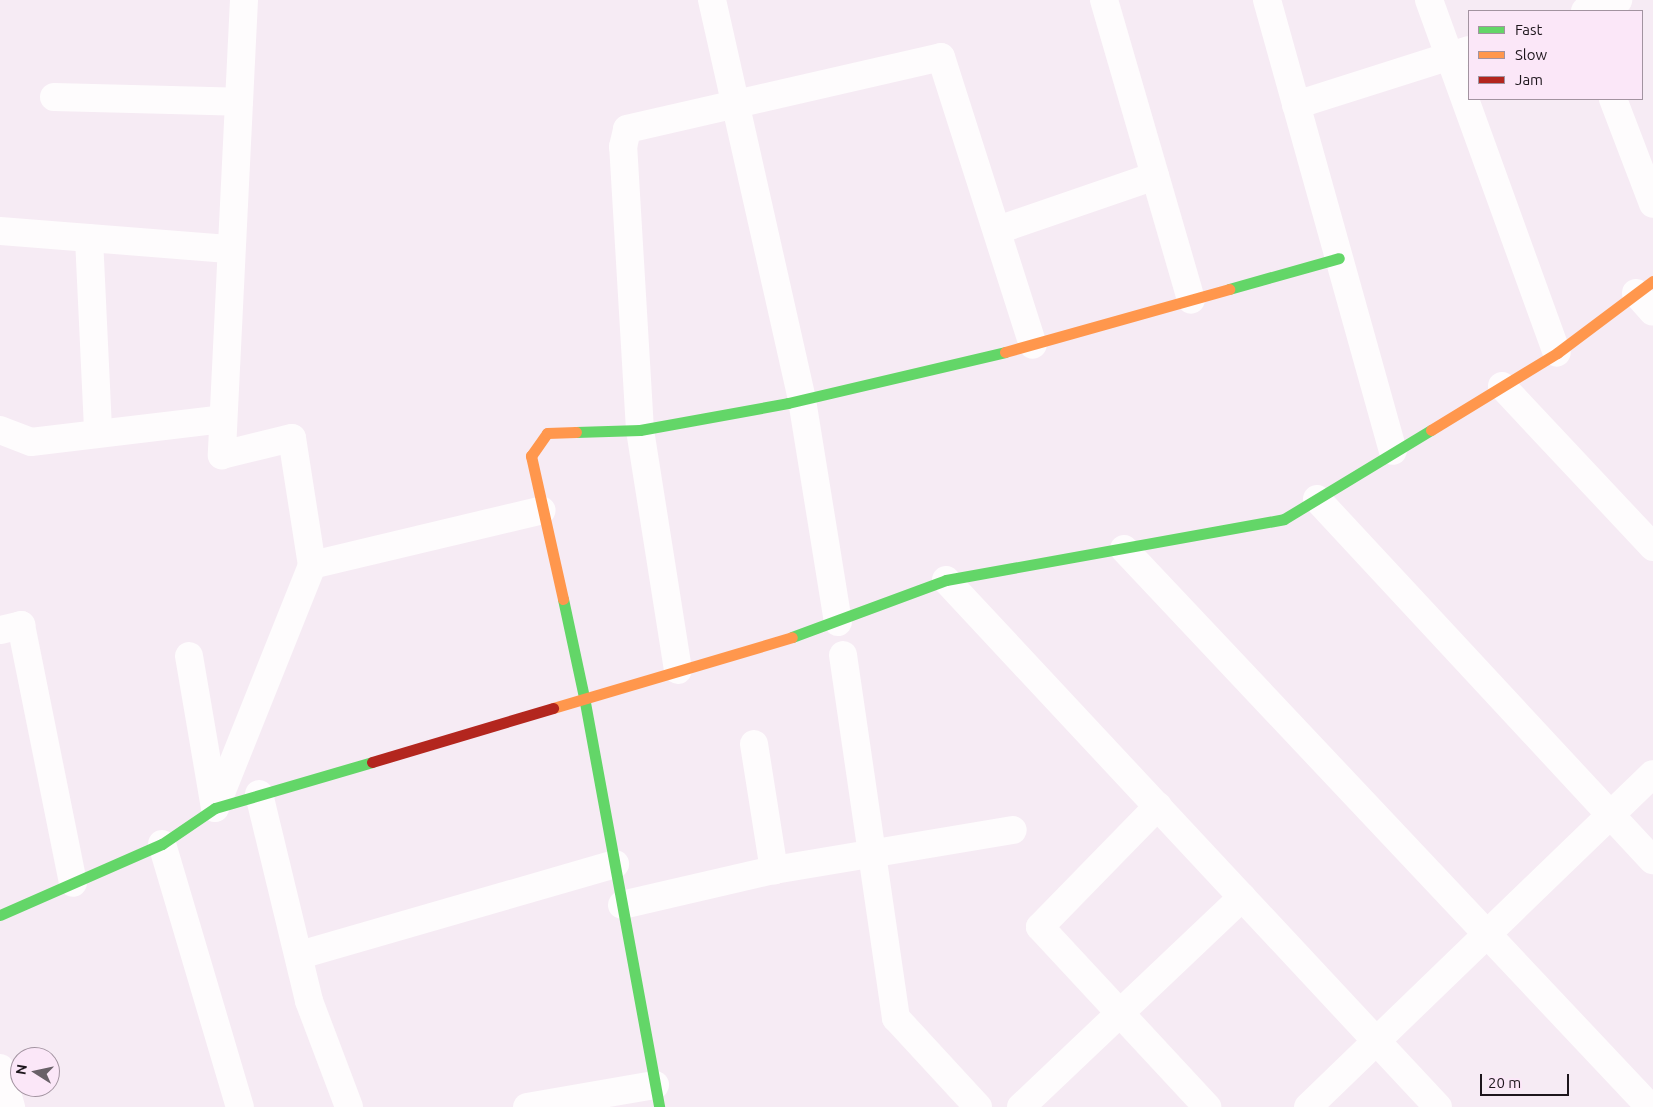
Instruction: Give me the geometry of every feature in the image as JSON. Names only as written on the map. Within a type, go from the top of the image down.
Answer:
[{"type":"street","points":[[215,808],[312,565],[292,438],[222,455],[244,0]]},
{"type":"street","points":[[712,0],[802,400],[838,622]]},
{"type":"street","points":[[1104,0],[1191,300]]},
{"type":"street","points":[[1267,0],[1393,451]]},
{"type":"street","points":[[1429,0],[1458,54],[1468,84]]},
{"type":"street","points":[[1588,10],[1618,0]]},
{"type":"street","points":[[1296,105],[1458,54]]},
{"type":"street","points":[[678,670],[640,430],[623,147],[627,129],[941,57],[1033,344]]},
{"type":"street","points":[[54,97],[239,102]]},
{"type":"street","points":[[1473,100],[1557,353]]},
{"type":"street","points":[[1614,100],[1653,204]]},
{"type":"street","points":[[998,230],[1155,176]]},
{"type":"street","points":[[0,231],[231,249]]},
{"type":"street","points":[[89,238],[98,432]]},
{"type":"street","points":[[527,1107],[657,1096],[584,697],[530,456],[547,433],[640,430],[802,400],[959,365],[1339,258]]},
{"type":"street","points":[[0,915],[162,844],[215,808],[838,622],[946,580],[1284,519],[1647,296]]},
{"type":"street","points":[[1502,386],[1653,548]]},
{"type":"street","points":[[0,430],[31,442],[98,432],[223,419]]},
{"type":"street","points":[[1317,499],[1653,860]]},
{"type":"street","points":[[312,565],[542,510]]},
{"type":"street","points":[[1124,548],[1650,1107]]},
{"type":"street","points":[[946,580],[1438,1107]]},
{"type":"street","points":[[0,630],[21,624],[73,883]]},
{"type":"street","points":[[189,656],[215,808]]},
{"type":"street","points":[[843,656],[896,1018],[978,1107]]},
{"type":"street","points":[[754,744],[774,870]]},
{"type":"street","points":[[1308,1107],[1653,774]]},
{"type":"street","points":[[259,794],[300,955],[309,1000],[349,1107]]},
{"type":"street","points":[[1158,806],[1040,927],[1121,1012],[1207,1107]]},
{"type":"street","points":[[622,905],[774,870],[1013,830]]},
{"type":"street","points":[[162,844],[240,1107]]},
{"type":"street","points":[[300,955],[615,864]]},
{"type":"street","points":[[1021,1107],[1242,897]]},
{"type":"street","points":[[0,1068],[11,1107]]},
{"type":"traffic: fast","points":[[1229,289],[1339,258]]},
{"type":"traffic: fast","points":[[576,432],[640,430],[788,403],[1005,352]]},
{"type":"traffic: fast","points":[[792,637],[946,580],[1284,519],[1431,430]]},
{"type":"traffic: fast","points":[[563,599],[584,697],[659,1107]]},
{"type":"traffic: fast","points":[[0,915],[162,844],[215,808],[372,762]]},
{"type":"traffic: slow","points":[[1431,430],[1557,353],[1653,281]]},
{"type":"traffic: slow","points":[[1005,352],[1229,289]]},
{"type":"traffic: slow","points":[[563,599],[531,456],[547,433],[576,432]]},
{"type":"traffic: slow","points":[[553,708],[792,637]]},
{"type":"traffic: jam","points":[[372,762],[553,708]]}]
